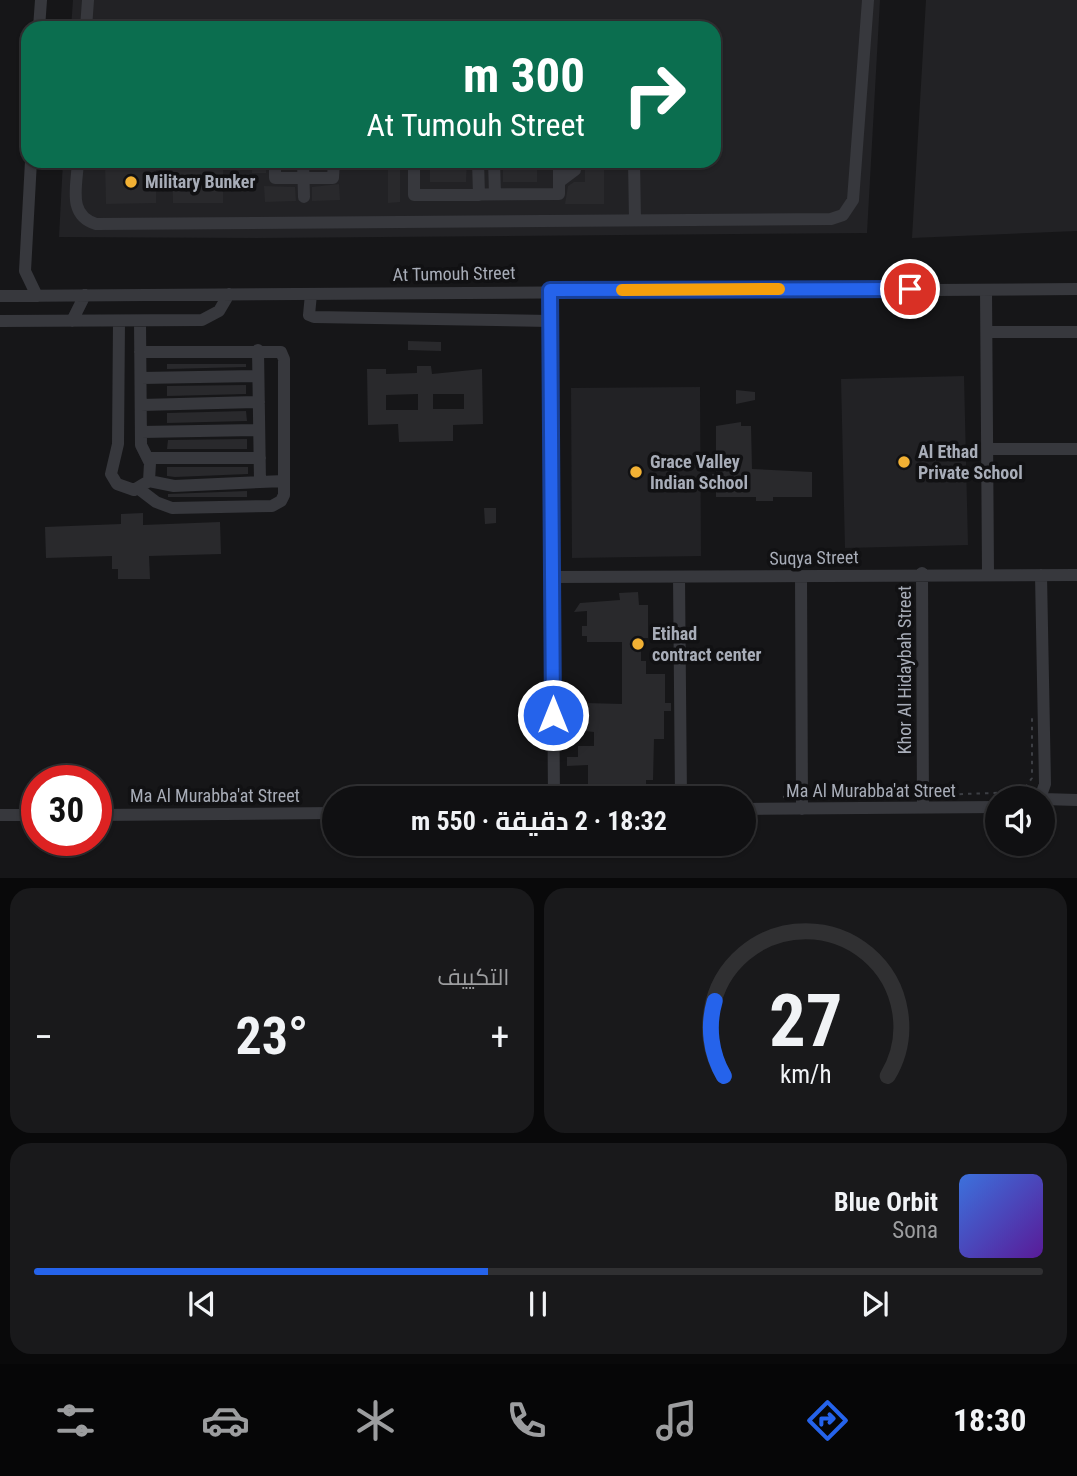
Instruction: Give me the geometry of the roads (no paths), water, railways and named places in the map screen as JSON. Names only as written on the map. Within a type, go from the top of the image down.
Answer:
[{"type":"street","points":[[40,21],[41,0]]},
{"type":"street","points":[[86,21],[88,0]]},
{"type":"street","points":[[78,168],[76,206],[86,220],[96,224],[831,219],[850,209],[853,200],[868,0]]},
{"type":"street","points":[[31,168],[25,271],[37,296]]},
{"type":"street","points":[[275,168],[275,178],[333,178],[334,168]]},
{"type":"street","points":[[303,168],[304,197]]},
{"type":"street","points":[[414,168],[414,195],[559,194],[559,168]]},
{"type":"street","points":[[478,168],[479,195]]},
{"type":"street","points":[[494,168],[495,194]]},
{"type":"street","points":[[559,182],[575,168]]},
{"type":"street","points":[[634,168],[635,220]]},
{"type":"street","points":[[3,296],[25,271]]},
{"type":"street","name":"At Tumouh Street","points":[[3,296],[550,290],[1077,289]]},
{"type":"street","points":[[550,290],[554,786]]},
{"type":"street","points":[[986,290],[988,573]]},
{"type":"street","points":[[0,321],[202,320],[219,311],[229,294]]},
{"type":"street","points":[[311,294],[309,315],[314,317],[550,321]]},
{"type":"street","points":[[72,321],[85,295]]},
{"type":"street","points":[[119,321],[118,444],[111,474],[122,488],[144,484],[173,486],[284,481]]},
{"type":"street","points":[[140,321],[141,445],[152,469],[144,484]]},
{"type":"street","points":[[987,332],[1077,332]]},
{"type":"street","points":[[258,350],[260,482]]},
{"type":"street","points":[[140,352],[276,350],[284,356],[283,499],[272,506],[172,508],[156,502],[144,484]]},
{"type":"street","points":[[141,378],[258,376]]},
{"type":"street","points":[[141,405],[259,402]]},
{"type":"street","points":[[141,432],[259,430]]},
{"type":"street","points":[[988,449],[1077,449]]},
{"type":"street","points":[[148,458],[260,458]]},
{"type":"street","name":"Suqya Street","points":[[552,577],[679,578],[922,573],[1077,575]]},
{"type":"street","name":"Khor Al Hidaybah Street","points":[[922,573],[923,801]]},
{"type":"street","points":[[1041,575],[1044,786]]},
{"type":"street","points":[[801,576],[802,809]]},
{"type":"street","points":[[679,578],[681,786]]},
{"type":"street","points":[[1055,799],[1077,800]]},
{"type":"street","name":"Ma Al Murabba'at Street","points":[[756,809],[802,809],[923,801],[985,806]]},
{"type":"street","name":"Ma Al Murabba'at Street","points":[[112,815],[322,813]]},
{"type":"street","points":[[0,816],[21,815]]},
{"type":"place","name":"Military Bunker","points":[[131,182]]},
{"type":"place","name":"Al Ethad Private School","points":[[904,462]]},
{"type":"place","name":"Grace Valley Indian School","points":[[636,472]]},
{"type":"place","name":"Etihad contract center","points":[[638,644]]}]
